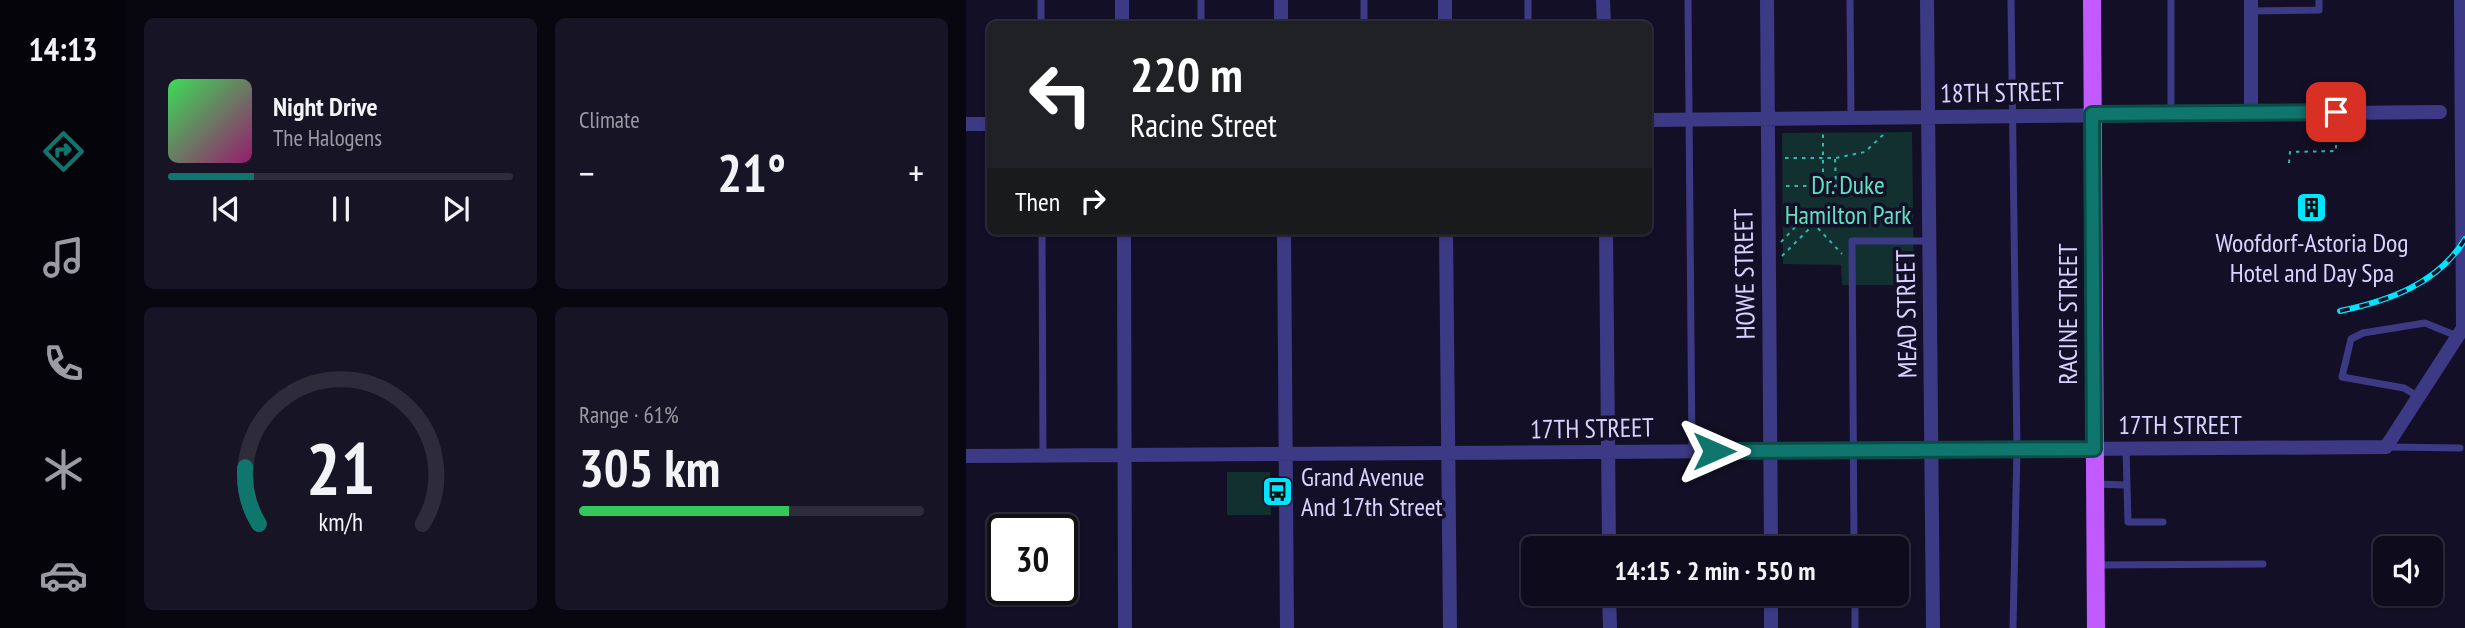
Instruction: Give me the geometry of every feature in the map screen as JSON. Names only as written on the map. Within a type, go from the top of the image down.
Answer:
[{"type":"main road","name":"RACINE STREET","points":[[2092,0],[2096,628]]},
{"type":"street","points":[[1122,0],[1122,21]]},
{"type":"street","points":[[1280,0],[1281,21]]},
{"type":"street","points":[[1445,0],[1445,21]]},
{"type":"street","points":[[1604,0],[1604,21]]},
{"type":"street","name":"HOWE STREET","points":[[1767,0],[1771,536]]},
{"type":"street","name":"MEAD STREET","points":[[1927,0],[1933,628]]},
{"type":"street","points":[[2386,447],[2463,328],[2461,0]]},
{"type":"street","points":[[2251,6],[2251,113]]},
{"type":"street","name":"18TH STREET","points":[[1652,120],[2440,112]]},
{"type":"street","points":[[966,124],[987,124]]},
{"type":"street","points":[[1124,235],[1125,628]]},
{"type":"street","points":[[1284,235],[1287,628]]},
{"type":"street","points":[[1446,235],[1450,628]]},
{"type":"street","points":[[1606,235],[1609,536]]},
{"type":"street","name":"17TH STREET","points":[[966,456],[2386,447]]},
{"type":"street","points":[[1609,606],[1610,628]]},
{"type":"street","points":[[1771,606],[1771,628]]},
{"type":"lane","points":[[1041,0],[1041,21]]},
{"type":"lane","points":[[1201,0],[1201,21]]},
{"type":"lane","points":[[1364,0],[1364,21]]},
{"type":"lane","points":[[1528,0],[1528,21]]},
{"type":"lane","points":[[1688,0],[1692,451]]},
{"type":"lane","points":[[1850,0],[1851,118]]},
{"type":"lane","points":[[2011,0],[2017,449],[2013,628]]},
{"type":"lane","points":[[2171,0],[2171,113]]},
{"type":"lane","points":[[2251,6],[2319,10],[2319,0]]},
{"type":"lane","points":[[1042,235],[1043,455]]},
{"type":"lane","points":[[1854,536],[1852,241],[1930,241]]},
{"type":"lane","points":[[2419,397],[2404,387],[2342,377],[2351,340],[2363,333],[2425,323],[2457,336]]},
{"type":"lane","points":[[2386,447],[2460,448]]},
{"type":"lane","points":[[2126,449],[2128,522],[2163,522]]},
{"type":"lane","points":[[2094,484],[2126,485]]},
{"type":"lane","points":[[2095,565],[2263,564]]},
{"type":"lane","points":[[1854,606],[1855,628]]},
{"type":"path","points":[[2289,163],[2290,152],[2336,151],[2336,112]]},
{"type":"path","points":[[1785,158],[1823,159],[1865,152],[1885,133]]},
{"type":"path","points":[[1823,134],[1823,186]]},
{"type":"path","points":[[1786,186],[1836,186],[1835,158]]},
{"type":"path","points":[[1768,264],[1788,234],[1800,222]]},
{"type":"path","points":[[1768,264],[1797,242],[1814,224],[1852,265]]},
{"type":"path","points":[[1788,234],[1797,242]]},
{"type":"green space","name":"Dr. Duke Hamilton Park","points":[[1912,132],[1914,285],[1842,285],[1841,265],[1783,264],[1782,133]]},
{"type":"green space","points":[[1227,472],[1270,472],[1271,515],[1227,515]]},
{"type":"railway","points":[[2340,311],[2394,296],[2426,279],[2454,255],[2465,239]]},
{"type":"place","name":"Woofdorf-Astoria Dog Hotel and Day Spa","points":[[2312,207]]},
{"type":"place","name":"Grand Avenue And 17th Street","points":[[1278,491]]},
{"type":"route","points":[[1714,451],[2094,449],[2092,114],[2336,112]]}]
